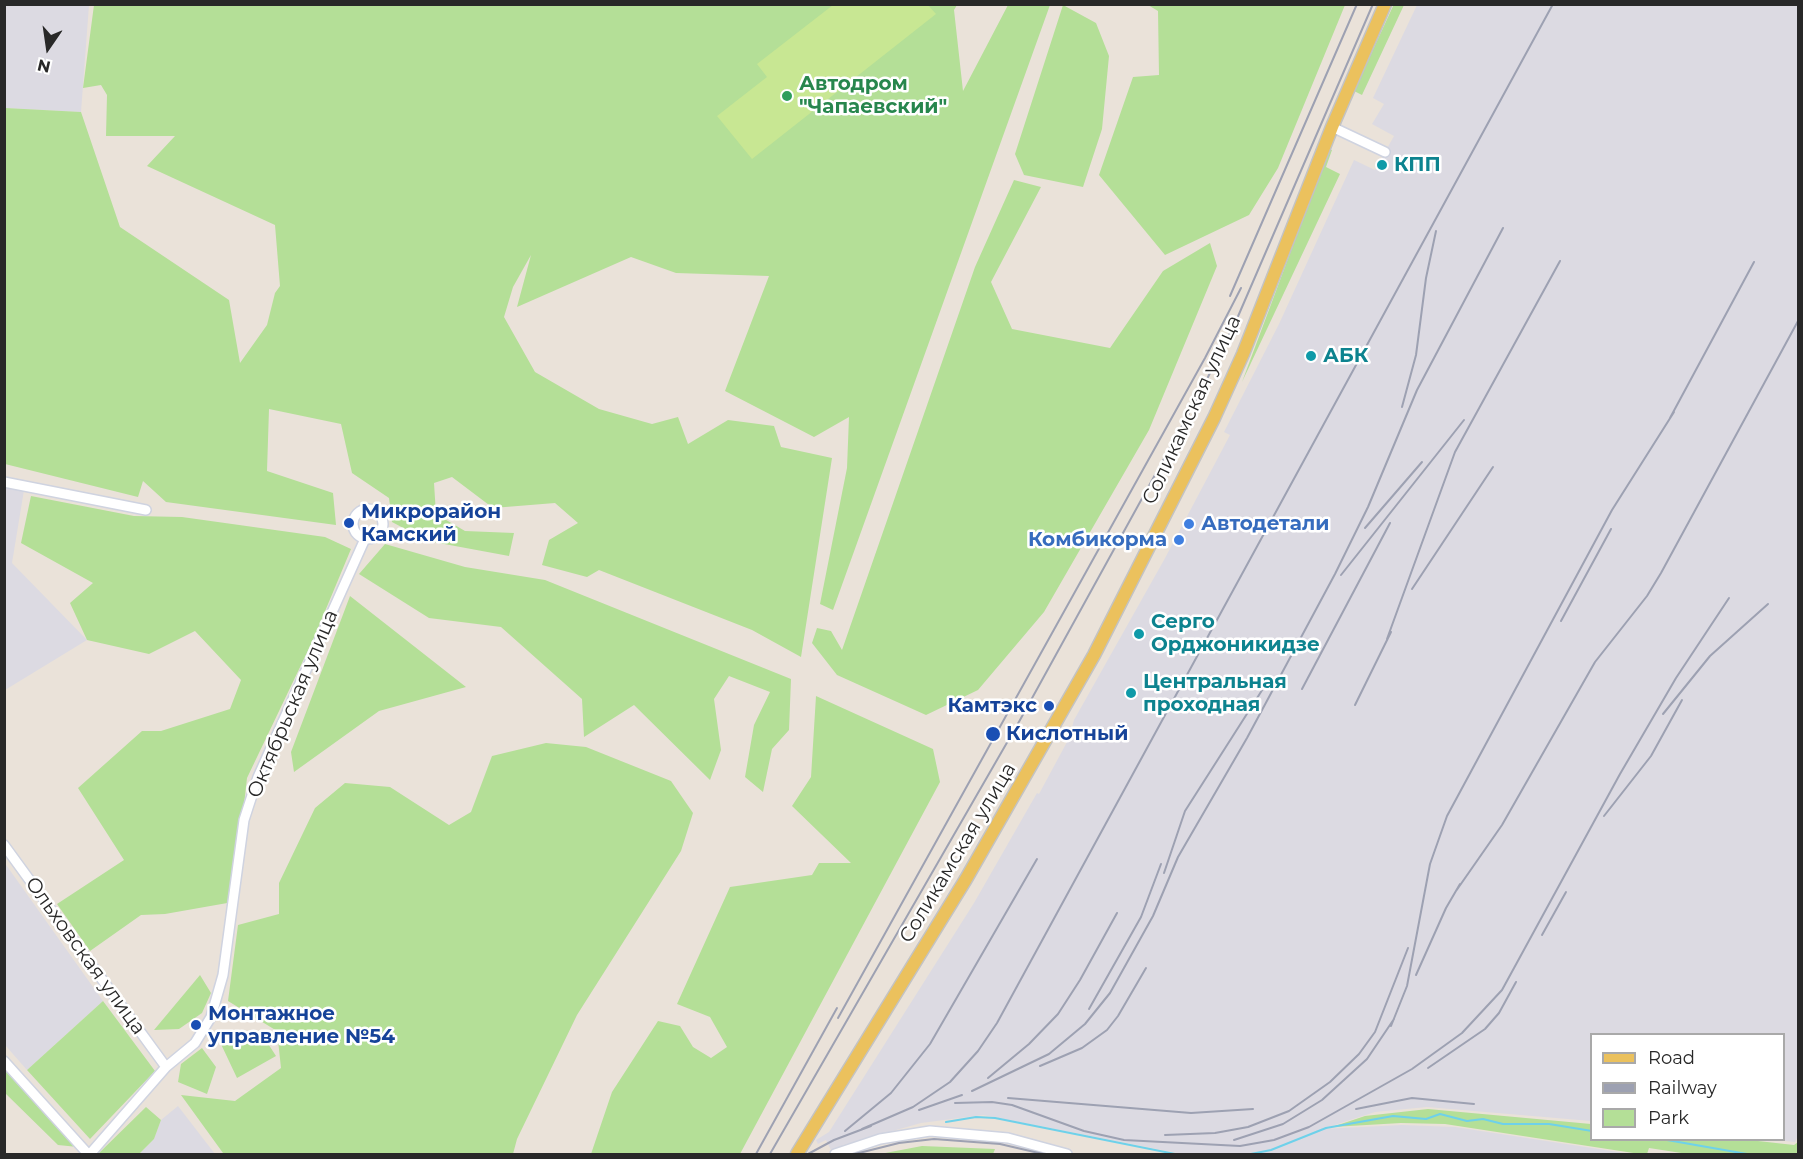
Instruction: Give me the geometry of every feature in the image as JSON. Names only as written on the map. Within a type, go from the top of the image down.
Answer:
[{"type":"main road","name":"Соликамская улица","points":[[797,1155],[966,879],[1094,655],[1214,418],[1243,354],[1332,127],[1385,4]]},
{"type":"street","points":[[1332,127],[1385,152]]},
{"type":"street","points":[[4,482],[146,510]]},
{"type":"street","name":"Октябрьская улица","points":[[89,1155],[166,1067],[195,1043],[211,1017],[223,975],[244,820],[258,777],[364,541]]},
{"type":"street","name":"Ольховская улица","points":[[4,844],[166,1067]]},
{"type":"street","points":[[4,1061],[89,1155]]},
{"type":"street","points":[[835,1155],[898,1135],[947,1131],[1008,1138],[1067,1155]]},
{"type":"shaded area","points":[[5,5],[89,5],[81,112],[5,108]]},
{"type":"shaded area","points":[[1417,5],[1798,5],[1798,1136],[1795,1142],[1785,1141],[1785,1033],[1590,1033],[1590,1121],[1427,1107],[1375,1112],[1322,1129],[1402,1125],[1455,1127],[1631,1154],[1182,1154],[983,1115],[921,1123],[843,1145],[832,1152],[826,1140],[818,1144],[816,1140],[829,1132],[974,903],[1037,793],[1039,794],[1074,729],[1072,727],[1074,720],[1164,560],[1230,435],[1224,432],[1279,324],[1354,160],[1375,170],[1394,136],[1372,124],[1384,104],[1373,98]]},
{"type":"shaded area","points":[[5,486],[24,490],[12,563],[87,640],[5,690]]},
{"type":"shaded area","points":[[4,862],[103,1001],[27,1070],[5,1045]]},
{"type":"shaded area","points":[[178,1106],[215,1154],[139,1154],[154,1139],[161,1120]]},
{"type":"green space","points":[[1394,4],[1404,5],[1362,95],[1354,91]]},
{"type":"green space","points":[[94,5],[957,5],[954,10],[963,91],[1008,5],[1050,5],[833,610],[820,604],[847,468],[849,417],[814,437],[725,391],[769,276],[676,273],[631,257],[517,307],[531,255],[513,287],[504,317],[535,372],[599,409],[652,424],[678,417],[688,444],[728,420],[774,426],[781,447],[832,458],[801,657],[752,630],[599,570],[587,577],[542,565],[549,540],[578,523],[555,503],[493,508],[452,477],[434,483],[436,514],[465,531],[514,533],[509,556],[428,541],[392,522],[389,498],[352,473],[341,424],[269,409],[267,471],[333,493],[336,525],[166,502],[143,481],[138,497],[5,464],[5,108],[81,112],[120,227],[229,300],[240,363],[267,325],[275,293],[280,286],[275,225],[147,166],[175,136],[106,136],[107,95],[101,85],[83,88]]},
{"type":"green space","name":"Автодром \"Чапаевский\"","points":[[833,5],[928,5],[936,14],[752,159],[717,116],[767,77],[757,64]]},
{"type":"green space","points":[[1063,5],[1096,23],[1109,56],[1102,129],[1083,187],[1024,175],[1015,154]]},
{"type":"green space","points":[[1148,5],[1345,5],[1278,168],[1249,215],[1165,255],[1099,175],[1133,77],[1159,75],[1158,11]]},
{"type":"green space","points":[[1329,149],[1332,150],[1326,167],[1340,174],[1242,382]]},
{"type":"green space","points":[[1014,180],[1041,187],[991,282],[1012,329],[1110,348],[1163,271],[1210,243],[1217,266],[1149,430],[1044,612],[978,690],[926,715],[837,675],[812,643],[817,628],[831,631],[842,650],[975,267]]},
{"type":"green space","points":[[31,496],[134,516],[182,517],[325,537],[351,549],[313,640],[247,778],[233,902],[165,914],[141,915],[90,951],[57,904],[124,860],[78,788],[142,731],[161,731],[230,709],[241,680],[195,631],[149,654],[87,640],[70,603],[93,583],[21,543]]},
{"type":"green space","points":[[385,544],[465,567],[545,580],[791,679],[789,730],[772,749],[763,792],[745,777],[754,725],[770,692],[729,676],[714,699],[721,750],[710,780],[634,705],[584,737],[582,699],[501,627],[429,618],[359,574]]},
{"type":"green space","points":[[350,596],[466,687],[379,711],[294,772],[291,752]]},
{"type":"green space","points":[[816,696],[933,749],[940,782],[740,1154],[591,1154],[612,1092],[658,1021],[680,1026],[693,1047],[711,1058],[727,1047],[710,1017],[677,1004],[730,887],[812,875],[819,863],[851,863],[792,806],[811,777]]},
{"type":"green space","points":[[546,743],[586,747],[671,781],[693,813],[681,851],[577,1015],[517,1139],[513,1154],[223,1153],[181,1095],[235,1101],[281,1068],[277,1031],[228,1001],[238,925],[279,914],[279,883],[315,808],[345,783],[390,787],[449,825],[471,812],[492,756]]},
{"type":"green space","points":[[200,975],[211,993],[202,1013],[179,1029],[154,1030]]},
{"type":"green space","points":[[103,1001],[155,1071],[90,1139],[27,1070]]},
{"type":"green space","points":[[237,1035],[265,1039],[276,1056],[237,1078],[220,1042]]},
{"type":"green space","points":[[202,1048],[216,1067],[207,1094],[178,1082],[181,1064]]},
{"type":"green space","points":[[4,1065],[78,1147],[58,1145],[5,1093]]},
{"type":"green space","points":[[146,1107],[161,1120],[154,1139],[139,1154],[98,1154]]},
{"type":"green space","points":[[1428,1109],[1590,1124],[1590,1141],[1758,1141],[1794,1145],[1798,1142],[1798,1154],[1688,1154],[1649,1148],[1647,1154],[1640,1154],[1445,1124],[1401,1123],[1332,1127],[1365,1116]]},
{"type":"green space","points":[[922,1146],[995,1149],[993,1154],[880,1154]]},
{"type":"waterway","points":[[1251,1154],[1271,1150],[1326,1128],[1393,1116],[1426,1119],[1440,1114],[1467,1121],[1483,1119],[1503,1124],[1549,1124],[1590,1131]]},
{"type":"waterway","points":[[946,1122],[976,1117],[995,1118],[1175,1154]]},
{"type":"waterway","points":[[1673,1141],[1747,1154]]},
{"type":"railway","points":[[1230,296],[1357,4]]},
{"type":"railway","points":[[770,1154],[1020,720],[1199,395],[1236,321],[1373,4]]},
{"type":"railway","points":[[862,1129],[913,1107],[950,1082],[978,1051],[997,1023],[1553,4]]},
{"type":"railway","points":[[972,1091],[1049,1054],[1085,1024],[1110,993],[1153,916],[1178,857],[1247,738],[1335,574],[1368,507],[1417,390],[1503,228]]},
{"type":"railway","points":[[1402,407],[1416,355],[1426,278],[1436,231]]},
{"type":"railway","points":[[1387,639],[1455,452],[1560,261]]},
{"type":"railway","points":[[1670,418],[1754,262]]},
{"type":"railway","points":[[838,1018],[1205,358],[1241,288]]},
{"type":"railway","points":[[1456,891],[1502,825],[1595,662],[1647,596],[1661,573],[1798,321]]},
{"type":"railway","points":[[1391,1026],[1407,986],[1430,864],[1447,816],[1612,510],[1674,412]]},
{"type":"railway","points":[[1341,575],[1464,420]]},
{"type":"railway","points":[[1365,528],[1422,462]]},
{"type":"railway","points":[[1412,589],[1493,467]]},
{"type":"railway","points":[[1302,689],[1390,523]]},
{"type":"railway","points":[[1561,621],[1611,529]]},
{"type":"railway","points":[[955,1103],[992,1102],[1012,1105],[1084,1131],[1124,1140],[1240,1146],[1274,1140],[1309,1127],[1412,1069],[1462,1033],[1502,990],[1620,774],[1676,678],[1729,598]]},
{"type":"railway","points":[[1663,714],[1710,656],[1768,604]]},
{"type":"railway","points":[[1355,705],[1391,632]]},
{"type":"railway","points":[[1164,873],[1185,811],[1266,684]]},
{"type":"railway","points":[[1604,816],[1651,756],[1682,700]]},
{"type":"railway","points":[[845,1131],[891,1093],[930,1044],[1037,859]]},
{"type":"railway","points":[[1089,1009],[1141,917],[1161,864]]},
{"type":"railway","points":[[1416,975],[1446,908],[1460,884]]},
{"type":"railway","points":[[1542,935],[1566,892]]},
{"type":"railway","points":[[988,1078],[1029,1044],[1058,1014],[1080,980],[1117,913]]},
{"type":"railway","points":[[1165,1135],[1215,1133],[1248,1127],[1289,1111],[1330,1082],[1359,1054],[1375,1032],[1408,948]]},
{"type":"railway","points":[[1040,1066],[1082,1048],[1107,1030],[1118,1016],[1146,968]]},
{"type":"railway","points":[[1428,1068],[1485,1029],[1499,1013],[1516,982]]},
{"type":"railway","points":[[756,1154],[837,1008]]},
{"type":"railway","points":[[1234,1140],[1283,1124],[1322,1100],[1367,1059],[1394,1019]]},
{"type":"railway","points":[[919,1110],[962,1095]]},
{"type":"railway","points":[[1008,1098],[1191,1113],[1253,1109]]},
{"type":"railway","points":[[1356,1109],[1412,1098],[1474,1104]]},
{"type":"railway","points":[[808,1154],[834,1140],[871,1126]]},
{"type":"railway","points":[[855,1154],[899,1143],[934,1139],[1000,1144],[1043,1154]]},
{"type":"place","name":"Автодром \"Чапаевский\"","points":[[787,96]]},
{"type":"place","name":"КПП","points":[[1382,165]]},
{"type":"place","name":"АБК","points":[[1311,356]]},
{"type":"place","name":"Микрорайон Камский","points":[[349,523]]},
{"type":"place","name":"Автодетали","points":[[1189,524]]},
{"type":"place","name":"Комбикорма","points":[[1179,540]]},
{"type":"place","name":"Серго Орджоникидзе","points":[[1139,634]]},
{"type":"place","name":"Центральная проходная","points":[[1131,693]]},
{"type":"place","name":"Камтэкс","points":[[1049,706]]},
{"type":"place","name":"Кислотный","points":[[993,734]]},
{"type":"place","name":"Монтажное управление №54","points":[[196,1025]]}]
